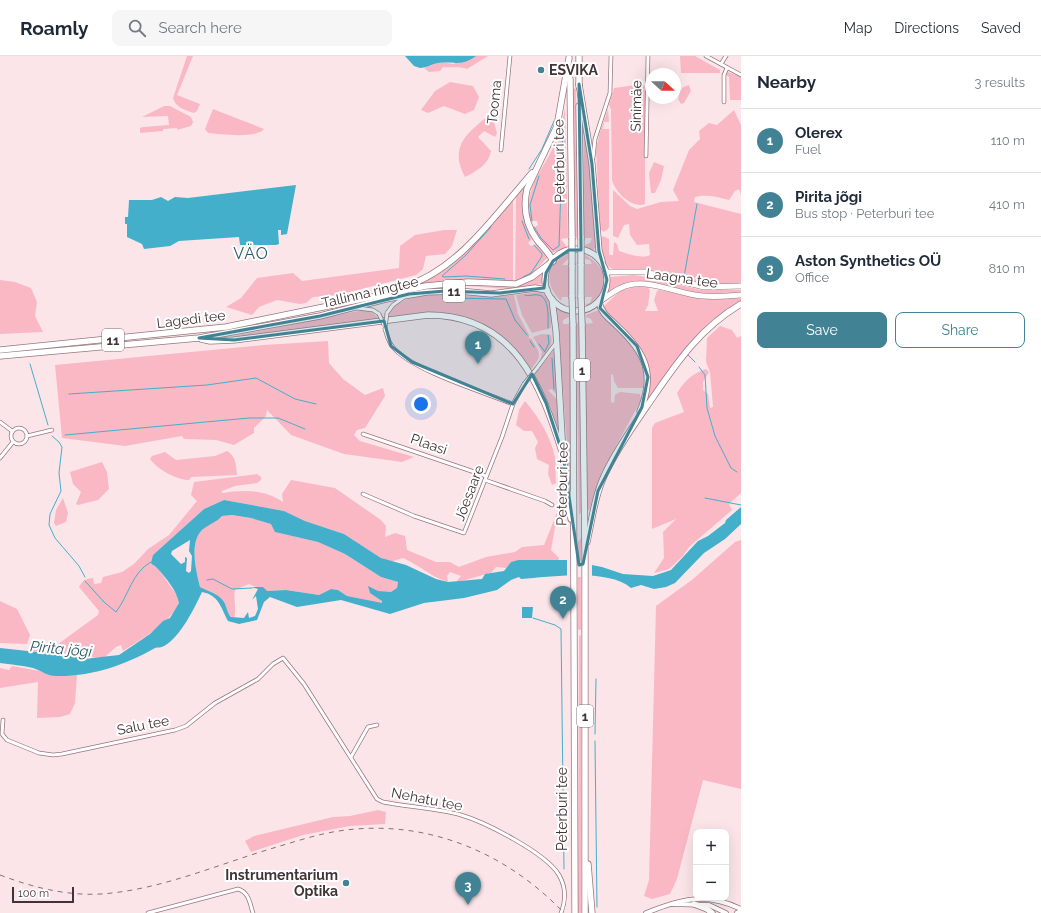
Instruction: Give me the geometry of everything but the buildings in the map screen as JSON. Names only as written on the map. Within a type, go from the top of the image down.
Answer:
[{"type":"highway","name":"Peterburi tee","points":[[579,56],[585,554],[585,913]]},
{"type":"highway","name":"Peterburi tee","points":[[569,57],[573,324],[575,913]]},
{"type":"highway","points":[[552,261],[532,232],[526,214],[527,189],[549,146],[557,126],[562,106],[569,57]]},
{"type":"highway","points":[[579,84],[592,164],[599,251],[602,265]]},
{"type":"highway","points":[[381,294],[420,281],[449,263],[462,252],[537,169]]},
{"type":"highway","points":[[569,250],[589,252],[602,265],[606,272],[606,288],[599,302],[592,307],[575,311],[558,305],[552,299],[547,290],[546,273],[552,261],[560,254],[569,250]]},
{"type":"highway","name":"Tallinna ringtee","points":[[381,294],[445,283],[520,283],[532,277],[552,261]]},
{"type":"highway","name":"Tallinna ringtee","points":[[199,338],[260,328],[408,294],[445,291],[491,294],[535,288],[547,290]]},
{"type":"highway","name":"Lagedi tee","points":[[0,350],[226,327],[270,319],[381,294]]},
{"type":"highway","points":[[552,299],[557,340],[563,455],[573,533]]},
{"type":"highway","points":[[599,302],[604,313],[631,338],[642,354],[648,377],[647,392],[635,423]]},
{"type":"highway","points":[[585,554],[598,491],[612,459],[635,423],[688,348],[712,324],[741,304]]},
{"type":"highway","points":[[199,338],[210,341],[234,340],[428,315],[452,316],[464,319],[481,326],[500,337],[525,364],[546,403],[563,455]]},
{"type":"highway","name":"Lagedi tee","points":[[0,356],[199,338]]},
{"type":"highway","points":[[586,848],[590,878],[592,913]]},
{"type":"highway","points":[[694,904],[707,909],[712,913]]},
{"type":"main road","name":"Laagna tee","points":[[606,272],[645,272],[704,287],[741,286]]},
{"type":"main road","name":"Laagna tee","points":[[599,302],[622,287],[633,284],[648,284],[701,296],[741,295]]},
{"type":"main road","points":[[737,913],[741,910]]},
{"type":"street","name":"Tooma","points":[[501,150],[510,56]]},
{"type":"street","points":[[592,164],[595,139],[611,85],[610,56]]},
{"type":"street","name":"Sinimäe","points":[[646,156],[648,56]]},
{"type":"street","points":[[706,56],[741,75]]},
{"type":"street","points":[[721,64],[726,56]]},
{"type":"street","points":[[724,102],[724,75],[727,68]]},
{"type":"street","points":[[386,329],[387,313],[393,305],[408,294]]},
{"type":"street","points":[[347,309],[367,308],[379,314],[386,329],[388,339],[395,350],[422,368],[513,404]]},
{"type":"street","name":"Jõesaare","points":[[364,494],[414,516],[462,533],[466,531],[512,412],[513,404],[524,384],[554,348],[557,340]]},
{"type":"street","points":[[0,422],[12,431]]},
{"type":"street","points":[[16,428],[21,428],[25,431],[27,436],[25,441],[21,444],[13,442],[10,438],[12,431],[16,428]]},
{"type":"street","points":[[27,436],[52,430]]},
{"type":"street","name":"Plaasi","points":[[363,434],[486,476]]},
{"type":"street","points":[[0,458],[13,442]]},
{"type":"street","points":[[485,480],[545,501],[552,505]]},
{"type":"street","name":"Salu tee","points":[[3,720],[2,734],[7,740],[47,755],[62,754],[176,730],[186,726],[208,707],[258,679],[273,664],[283,658],[285,659]]},
{"type":"street","name":"Nehatu tee","points":[[285,659],[379,800],[451,813],[473,819],[491,827],[547,862],[554,868],[562,881],[564,901],[561,913]]},
{"type":"street","points":[[351,757],[368,727],[377,724]]},
{"type":"street","points":[[148,913],[238,889],[242,890],[248,897],[253,913]]},
{"type":"street","points":[[646,913],[681,900],[705,899],[741,910]]},
{"type":"street","points":[[671,903],[709,905],[726,913]]},
{"type":"highlighted area","points":[[579,84],[592,164],[599,251],[607,280],[600,308],[637,346],[648,377],[642,407],[598,491],[583,564],[579,565],[563,455],[546,403],[532,374],[513,404],[412,362],[391,346],[384,321],[234,340],[199,338],[320,316],[409,294],[445,291],[500,293],[544,288],[546,273],[553,261],[569,250],[581,250]]},
{"type":"shaded area","points":[[187,56],[193,56],[177,95],[200,104],[197,111],[194,113],[184,110],[176,104],[173,98]]},
{"type":"shaded area","points":[[462,56],[488,56],[467,69],[458,67],[443,67],[440,71],[429,72],[424,68],[440,62],[454,64]]},
{"type":"shaded area","points":[[680,56],[695,56],[720,70],[720,73],[681,73]]},
{"type":"shaded area","points":[[728,72],[741,77],[741,100],[730,100],[729,77],[726,75]]},
{"type":"shaded area","points":[[450,82],[473,86],[479,97],[474,110],[465,114],[444,106],[428,113],[421,110],[435,91]]},
{"type":"shaded area","points":[[643,84],[645,86],[645,204],[640,205],[630,202],[620,194],[612,180],[611,109],[609,105],[614,88]]},
{"type":"shaded area","points":[[689,85],[691,91],[684,103],[681,104],[681,90]]},
{"type":"shaded area","points":[[574,88],[576,89],[578,238],[575,238]]},
{"type":"shaded area","points":[[164,106],[170,106],[191,117],[193,122],[191,126],[177,130],[177,128],[163,129],[163,131],[140,133],[140,128],[143,127],[169,125],[168,116],[142,117]]},
{"type":"shaded area","points":[[565,108],[568,238],[561,239],[567,247],[552,253],[536,234],[533,228],[538,225],[537,221],[530,221],[529,208],[532,187],[556,141]]},
{"type":"shaded area","points":[[213,109],[264,129],[254,134],[246,135],[208,133],[205,129]]},
{"type":"shaded area","points":[[608,109],[609,122],[604,122],[603,129],[609,129],[609,227],[603,232],[600,228],[596,149],[600,132]]},
{"type":"shaded area","points":[[734,110],[741,125],[741,195],[739,189],[735,191],[729,200],[712,196],[704,196],[695,197],[694,202],[741,214],[741,284],[705,284],[685,281],[647,269],[615,270],[609,267],[603,258],[600,240],[603,236],[609,239],[609,255],[613,255],[614,242],[617,244],[619,251],[631,255],[650,255],[649,244],[637,245],[630,235],[629,224],[624,225],[618,238],[613,236],[613,190],[630,206],[637,209],[661,202],[679,201],[673,190],[689,150],[700,139],[699,131],[709,123],[717,125]]},
{"type":"shaded area","points":[[488,116],[493,119],[497,133],[495,137],[484,131],[478,137],[491,151],[490,156],[482,167],[465,177],[460,167],[459,149],[467,135]]},
{"type":"shaded area","points":[[584,132],[590,166],[596,247],[593,250],[585,247],[585,245],[590,243],[592,238],[584,238]]},
{"type":"shaded area","points":[[654,162],[664,166],[661,180],[655,193],[651,193],[649,173]]},
{"type":"shaded area","points":[[526,185],[523,212],[526,225],[532,239],[528,243],[531,246],[537,244],[548,257],[533,273],[515,281],[516,195]]},
{"type":"shaded area","points":[[513,199],[513,281],[455,280],[417,285],[437,274],[455,261],[492,224],[494,224],[495,220]]},
{"type":"shaded area","points":[[444,230],[457,230],[452,246],[445,254],[426,256],[423,269],[416,275],[338,295],[313,297],[306,303],[300,304],[277,300],[259,307],[252,315],[226,307],[241,298],[257,278],[293,273],[302,281],[399,268],[400,246],[415,235]]},
{"type":"shaded area","points":[[568,254],[568,259],[562,265],[569,265],[569,297],[562,297],[561,301],[556,295],[550,282],[551,269],[560,259]]},
{"type":"shaded area","points":[[585,255],[593,260],[599,267],[605,281],[601,296],[595,302],[586,307],[586,304],[590,303],[592,297],[585,297],[585,264],[592,264],[590,260],[585,259]]},
{"type":"shaded area","points":[[545,269],[543,284],[507,289],[469,286],[510,287],[520,285],[538,277]]},
{"type":"shaded area","points":[[633,275],[648,277],[701,290],[741,290],[741,293],[697,294],[635,281],[627,282],[607,295],[611,277]]},
{"type":"shaded area","points":[[0,280],[15,282],[31,288],[37,302],[35,316],[43,332],[0,334]]},
{"type":"shaded area","points":[[638,286],[648,287],[650,291],[648,305],[645,311],[658,311],[654,300],[657,291],[659,290],[698,298],[741,298],[741,301],[725,311],[712,322],[688,346],[666,373],[646,403],[650,380],[646,360],[636,342],[608,314],[604,306],[620,291]]},
{"type":"shaded area","points":[[539,292],[544,294],[550,302],[552,312],[551,328],[532,333],[522,315],[516,295]]},
{"type":"shaded area","points":[[446,294],[492,297],[514,295],[518,314],[529,335],[529,339],[531,338],[539,354],[539,357],[531,369],[516,350],[501,336],[485,325],[469,318],[432,314],[388,318],[391,310],[404,301],[421,296]]},
{"type":"shaded area","points":[[557,309],[569,314],[569,317],[563,320],[563,324],[570,324],[570,486]]},
{"type":"shaded area","points":[[363,310],[372,312],[379,319],[290,332],[229,337]]},
{"type":"shaded area","points":[[599,310],[603,317],[632,344],[642,362],[645,386],[643,388],[618,388],[614,381],[613,374],[611,375],[611,402],[614,403],[615,395],[620,392],[640,394],[641,400],[603,470],[589,511],[587,507],[585,324],[593,323],[591,319],[586,317],[586,315]]},
{"type":"shaded area","points":[[576,324],[579,324],[581,512],[579,515]]},
{"type":"shaded area","points":[[720,326],[732,330],[737,338],[741,336],[741,493],[729,504],[732,510],[689,547],[683,556],[669,569],[654,573],[664,558],[663,532],[676,519],[652,529],[652,428],[655,423],[684,412],[677,393],[689,378],[706,369],[709,372],[703,382],[703,390],[708,394],[710,408],[713,407],[710,372],[706,362],[707,338]]},
{"type":"shaded area","points":[[542,334],[551,335],[552,339],[549,350],[540,362],[542,352],[533,337]]},
{"type":"shaded area","points":[[328,341],[329,363],[343,379],[365,395],[383,388],[385,396],[365,428],[357,430],[354,435],[360,441],[414,457],[402,462],[344,454],[291,435],[267,410],[266,416],[254,428],[254,433],[234,445],[216,440],[184,439],[182,436],[125,446],[62,438],[55,365],[264,345]]},
{"type":"shaded area","points":[[553,351],[555,353],[558,393],[555,393],[552,389],[548,390],[558,401],[560,437],[551,408],[534,375]]},
{"type":"shaded area","points":[[525,401],[535,413],[553,449],[555,457],[556,483],[552,485],[548,474],[549,465],[537,459],[535,448],[538,442],[532,431],[524,431],[516,425],[519,410]]},
{"type":"shaded area","points":[[227,451],[234,458],[237,475],[191,477],[189,480],[184,480],[173,476],[158,467],[150,459],[152,456],[165,452],[176,460],[215,456]]},
{"type":"shaded area","points":[[102,462],[107,472],[109,489],[98,500],[78,505],[76,504],[81,492],[73,484],[70,472]]},
{"type":"shaded area","points":[[257,474],[261,477],[261,480],[257,483],[235,486],[222,491],[222,493],[246,491],[261,493],[283,502],[282,494],[291,480],[335,488],[381,520],[386,526],[385,537],[395,533],[405,536],[407,550],[436,562],[450,562],[459,567],[486,557],[515,552],[522,547],[544,545],[558,510],[551,550],[559,558],[558,560],[518,560],[511,562],[506,568],[496,567],[491,573],[456,582],[461,576],[450,572],[447,576],[448,582],[436,577],[403,558],[390,562],[381,558],[344,534],[305,521],[284,511],[224,500],[204,509],[153,555],[153,566],[157,567],[178,597],[179,603],[169,618],[155,630],[123,651],[121,645],[116,647],[105,657],[71,657],[31,651],[34,646],[54,647],[98,615],[99,611],[79,587],[84,580],[93,578],[94,584],[101,583],[103,577],[122,572],[134,564],[148,549],[169,535],[197,501],[191,495],[194,482]]},
{"type":"shaded area","points":[[63,498],[68,513],[66,522],[56,526],[54,523],[56,510]]},
{"type":"shaded area","points":[[232,515],[251,518],[272,524],[276,532],[318,542],[345,554],[381,577],[398,582],[394,607],[347,596],[338,590],[331,589],[319,595],[286,590],[266,591],[249,584],[235,590],[235,614],[234,618],[231,617],[228,614],[224,603],[219,597],[200,587],[195,565],[195,550],[198,536],[202,530],[222,516]]},
{"type":"shaded area","points":[[581,538],[580,630],[578,629],[578,542]]},
{"type":"shaded area","points":[[741,540],[741,789],[703,780],[677,879],[670,894],[652,899],[644,896],[649,880],[656,606],[693,579],[735,542]]},
{"type":"shaded area","points":[[0,601],[17,609],[30,635],[27,644],[0,643]]},
{"type":"shaded area","points":[[579,635],[581,636],[581,913],[578,913]]},
{"type":"shaded area","points":[[12,666],[67,676],[77,675],[75,703],[70,714],[60,717],[37,718],[38,682],[0,688],[0,668],[9,670]]},
{"type":"shaded area","points":[[378,810],[386,812],[385,824],[350,826],[303,835],[251,852],[245,841],[254,836],[333,817],[350,816]]},
{"type":"water","points":[[405,56],[476,56],[462,63],[438,63],[420,68],[414,66]]},
{"type":"water","points":[[296,185],[287,234],[281,235],[281,230],[278,230],[279,244],[276,245],[240,245],[239,237],[179,241],[170,246],[144,249],[142,244],[127,237],[127,224],[125,224],[125,217],[128,217],[129,200],[152,200],[161,197],[168,201],[175,197],[188,198]]},
{"type":"water","points":[[224,500],[284,511],[305,521],[344,534],[381,558],[406,565],[436,579],[448,582],[482,579],[485,574],[504,571],[511,562],[518,560],[566,560],[602,567],[623,574],[653,576],[671,570],[698,541],[708,536],[725,523],[726,520],[741,507],[741,524],[725,539],[704,553],[675,583],[666,587],[654,589],[641,585],[631,588],[621,582],[594,576],[578,575],[521,579],[519,577],[511,580],[497,590],[464,598],[424,603],[390,614],[341,600],[297,607],[270,597],[264,602],[257,620],[239,624],[228,621],[216,599],[202,592],[186,622],[170,642],[163,647],[155,648],[120,665],[95,672],[69,676],[53,676],[33,668],[0,663],[0,648],[92,658],[119,655],[150,634],[163,621],[170,618],[179,603],[171,585],[151,563],[153,555],[204,509]],"holes":[[[232,515],[251,518],[271,524],[275,532],[318,542],[345,554],[381,577],[398,582],[397,588],[391,592],[378,591],[368,586],[370,593],[382,601],[382,603],[347,596],[338,590],[331,589],[319,595],[286,590],[267,591],[263,587],[251,587],[258,589],[252,600],[256,596],[258,609],[255,616],[249,618],[248,612],[244,618],[231,617],[222,599],[200,587],[195,565],[195,550],[198,536],[202,530],[222,516]],[[190,540],[189,551],[192,556],[191,571],[189,573],[186,571],[187,558],[185,557],[185,562],[181,564],[171,554],[172,551]]]},
{"type":"water","points":[[522,607],[533,607],[532,618],[522,618]]},
{"type":"pier","points":[[567,558],[592,563],[592,578],[567,576]]},
{"type":"waterway","points":[[529,169],[542,149],[554,121]]},
{"type":"waterway","points":[[534,227],[541,238],[553,250],[559,246],[563,126]]},
{"type":"waterway","points":[[532,221],[530,205],[539,176]]},
{"type":"waterway","points":[[684,277],[697,204]]},
{"type":"waterway","points":[[522,221],[529,239]]},
{"type":"waterway","points":[[491,227],[466,255],[442,276],[505,279]]},
{"type":"waterway","points":[[523,277],[531,273],[542,256],[534,245]]},
{"type":"waterway","points":[[525,295],[538,295],[545,299],[548,308],[548,328]]},
{"type":"waterway","points":[[444,298],[506,299],[515,320],[527,335]]},
{"type":"waterway","points":[[545,351],[549,343],[548,335]]},
{"type":"waterway","points":[[530,341],[534,347]]},
{"type":"waterway","points":[[539,344],[545,352]]},
{"type":"waterway","points":[[688,355],[695,362]]},
{"type":"waterway","points":[[552,358],[554,389]]},
{"type":"waterway","points":[[30,364],[48,425]]},
{"type":"waterway","points":[[699,367],[705,375],[707,408],[715,436],[731,468],[737,472]]},
{"type":"waterway","points":[[69,394],[207,385],[256,378],[295,399],[316,404]]},
{"type":"waterway","points":[[65,435],[249,418],[278,418],[305,429]]},
{"type":"waterway","points":[[52,436],[62,447],[59,473],[61,491],[50,514],[49,525],[55,538],[79,566],[85,577]]},
{"type":"waterway","points":[[705,498],[741,505]]},
{"type":"waterway","points":[[85,581],[104,602],[116,612],[139,572],[151,562]]},
{"type":"waterway","points":[[207,580],[213,579],[232,589],[252,588]]},
{"type":"waterway","points":[[533,618],[555,625],[561,629],[564,869]]},
{"type":"waterway","points":[[595,734],[596,679]]},
{"type":"waterway","points":[[595,741],[597,907]]},
{"type":"railway","points":[[0,875],[37,887],[75,894],[123,892],[144,888],[186,876],[317,835],[336,831],[377,828],[407,830],[436,836],[465,845],[492,858],[518,873],[542,892],[564,913]]},
{"type":"place","name":"ESVIKA","points":[[541,70]]},
{"type":"place","name":"Olerex","points":[[478,364]]},
{"type":"place","name":"Pirita jõgi","points":[[563,619]]},
{"type":"place","name":"Instrumentarium Optika","points":[[346,883]]},
{"type":"place","name":"Aston Synthetics OÜ","points":[[468,905]]},
{"type":"district","name":"VÄO","points":[[251,253]]}]
